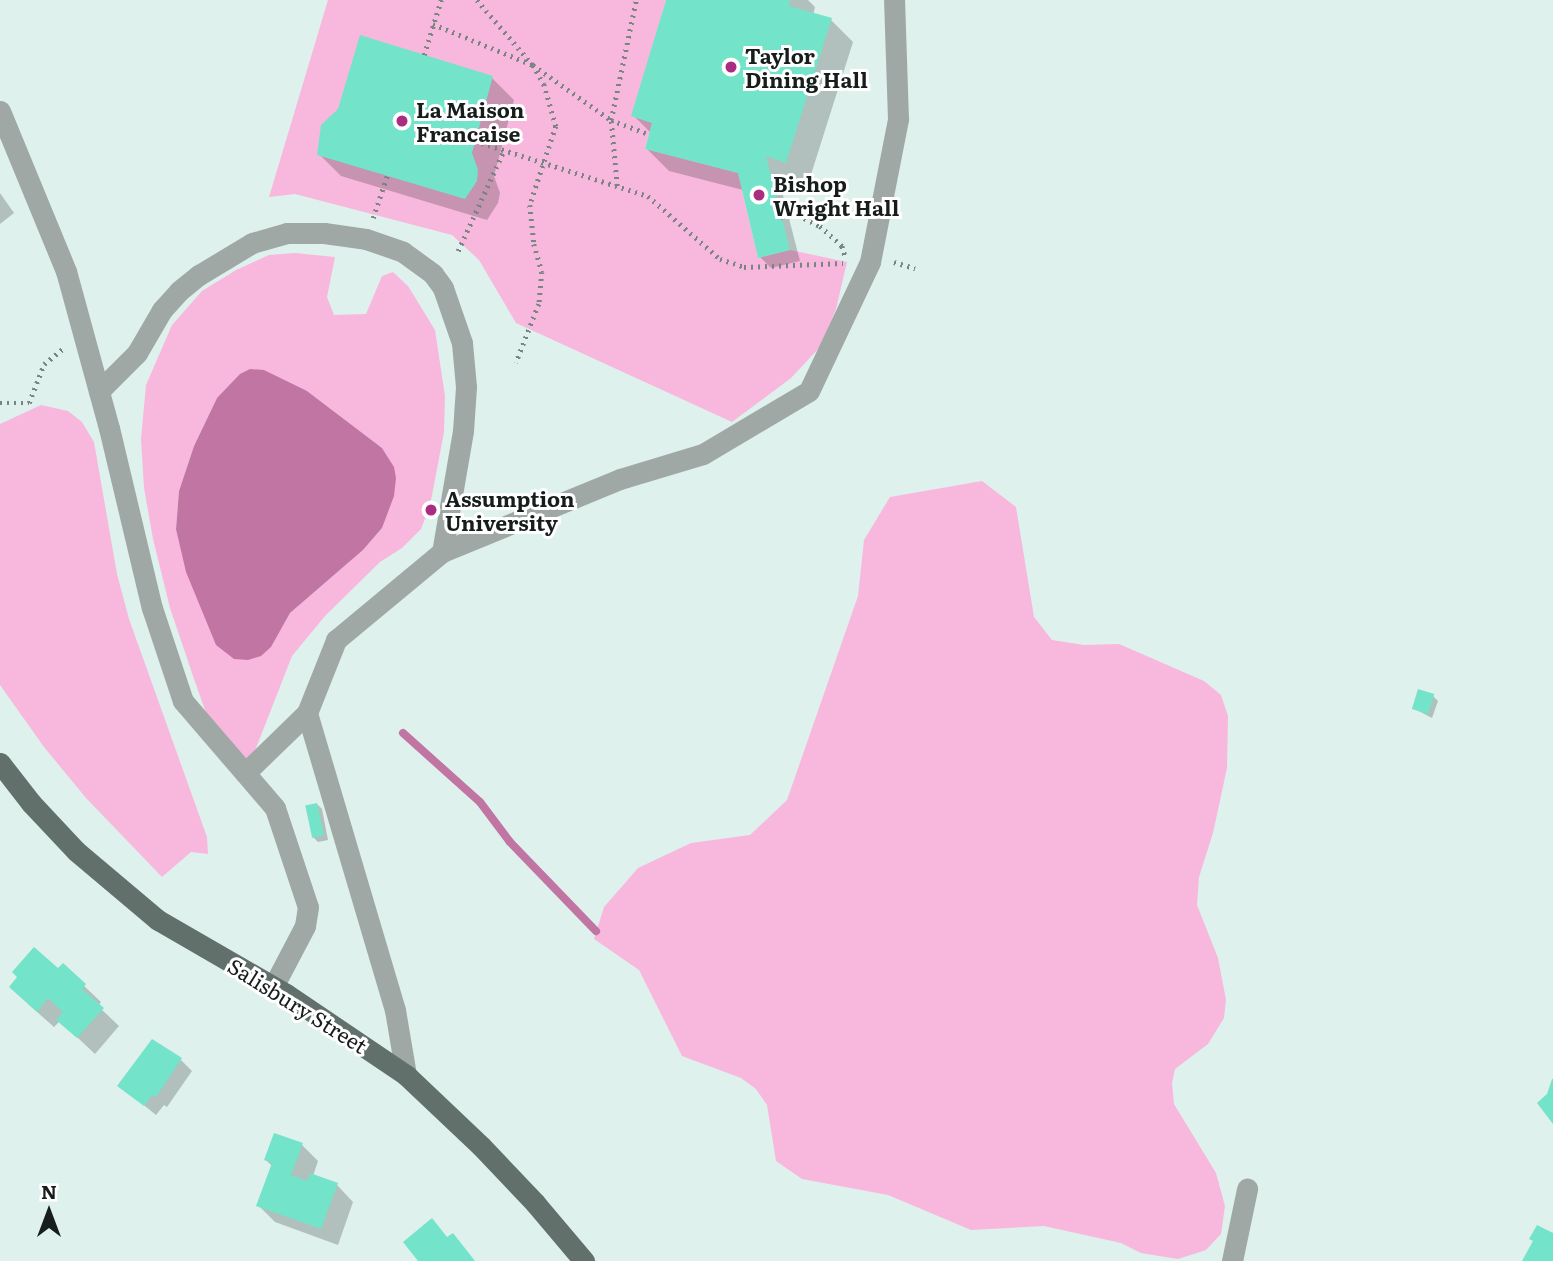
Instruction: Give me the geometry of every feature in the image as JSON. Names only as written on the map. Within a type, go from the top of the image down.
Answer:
[{"type":"main road","name":"Salisbury Street","points":[[0,764],[31,803],[76,851],[159,920],[273,987],[406,1075],[535,1202],[584,1261]]},
{"type":"street","points":[[245,773],[307,713],[336,640],[442,552],[620,479],[703,454],[809,391],[870,262],[898,119],[894,0]]},
{"type":"street","points":[[0,111],[66,271],[99,391],[152,608],[183,701],[275,807],[308,907],[305,926],[273,987]]},
{"type":"street","points":[[99,391],[137,353],[162,310],[179,291],[236,251],[270,237],[288,233],[324,233],[366,239],[403,253],[433,274],[450,305],[462,343],[466,387],[464,420],[442,552]]},
{"type":"street","points":[[307,713],[395,1010],[406,1075]]},
{"type":"street","points":[[1232,1261],[1247,1189]]},
{"type":"path","points":[[424,55],[440,0]]},
{"type":"path","points":[[477,0],[533,65],[544,84],[556,126],[530,205],[534,244],[542,272],[539,304],[516,363]]},
{"type":"path","points":[[617,186],[611,120],[636,0]]},
{"type":"path","points":[[433,24],[533,65],[611,120],[649,134]]},
{"type":"path","points":[[475,141],[648,196],[720,259],[744,267],[847,262],[842,246],[820,226],[798,215],[781,217]]},
{"type":"path","points":[[458,251],[504,150]]},
{"type":"path","points":[[366,239],[387,176]]},
{"type":"path","points":[[0,402],[29,402],[44,363],[71,342]]},
{"type":"shaded area","points":[[328,0],[666,0],[632,116],[652,123],[645,149],[738,173],[758,258],[790,250],[847,262],[836,309],[821,346],[791,378],[732,422],[516,323],[479,260],[452,235],[295,194],[269,197]]},
{"type":"shaded area","points":[[295,253],[335,257],[327,297],[334,315],[366,314],[382,276],[393,272],[408,286],[435,330],[445,396],[444,432],[430,506],[421,529],[402,548],[380,562],[325,616],[292,656],[251,761],[217,744],[193,676],[170,608],[153,539],[144,488],[141,439],[146,385],[172,325],[202,291],[236,270],[269,255]],"holes":[[[307,391],[382,448],[393,467],[382,528],[363,550],[290,613],[271,646],[261,656],[176,529],[179,491],[194,446],[217,398]]]},
{"type":"shaded area","points":[[250,369],[264,370],[307,391],[382,448],[394,467],[396,478],[394,496],[382,528],[363,550],[290,613],[271,647],[261,656],[248,660],[234,659],[216,645],[186,572],[176,529],[179,491],[194,446],[217,398],[240,374]]},
{"type":"shaded area","points":[[41,405],[68,411],[82,422],[94,442],[117,574],[129,619],[207,837],[208,854],[191,852],[162,877],[86,798],[44,747],[0,685],[0,424]]},
{"type":"shaded area","points":[[982,481],[1016,507],[1034,617],[1052,640],[1084,645],[1119,644],[1204,681],[1221,695],[1228,716],[1227,768],[1213,833],[1199,877],[1197,905],[1218,958],[1226,1000],[1224,1018],[1208,1044],[1175,1069],[1172,1083],[1174,1104],[1216,1173],[1225,1206],[1221,1234],[1206,1250],[1178,1259],[1141,1253],[1121,1243],[1044,1226],[971,1230],[888,1195],[802,1179],[776,1161],[767,1105],[756,1089],[741,1078],[682,1056],[639,970],[594,939],[604,907],[638,868],[691,843],[750,835],[787,800],[858,596],[864,540],[890,497]]},
{"type":"building","name":"Taylor Dining Hall","points":[[666,0],[790,0],[789,6],[832,18],[786,163],[766,156],[790,250],[758,258],[738,173],[645,149],[652,123],[631,116]]},
{"type":"building","name":"La Maison Francaise","points":[[360,35],[493,76],[472,153],[478,170],[477,181],[465,199],[317,155],[321,125],[338,109]]},
{"type":"building","points":[[1418,689],[1434,694],[1428,714],[1412,709]]},
{"type":"building","points":[[317,803],[324,835],[312,838],[305,805]]},
{"type":"building","points":[[34,947],[58,968],[63,963],[86,984],[82,989],[104,1008],[77,1038],[56,1020],[63,1012],[48,998],[37,1012],[9,987],[17,977],[12,972]]},
{"type":"building","points":[[152,1039],[182,1058],[156,1097],[152,1095],[144,1106],[117,1086]]},
{"type":"building","points":[[1552,1079],[1553,1124],[1537,1103],[1547,1094]]},
{"type":"building","points":[[274,1133],[303,1143],[291,1175],[307,1181],[310,1173],[338,1183],[321,1229],[256,1206],[272,1163],[264,1160]]},
{"type":"building","points":[[432,1218],[447,1237],[453,1233],[475,1261],[418,1261],[403,1242]]},
{"type":"building","points":[[1537,1225],[1553,1233],[1553,1261],[1522,1261],[1533,1241],[1529,1239]]},
{"type":"waterway","points":[[403,733],[480,802],[510,842],[596,931]]},
{"type":"place","name":"Taylor Dining Hall","points":[[731,67]]},
{"type":"place","name":"La Maison Francaise","points":[[402,121]]},
{"type":"place","name":"Bishop Wright Hall","points":[[759,195]]},
{"type":"place","name":"Assumption University","points":[[431,510]]}]
